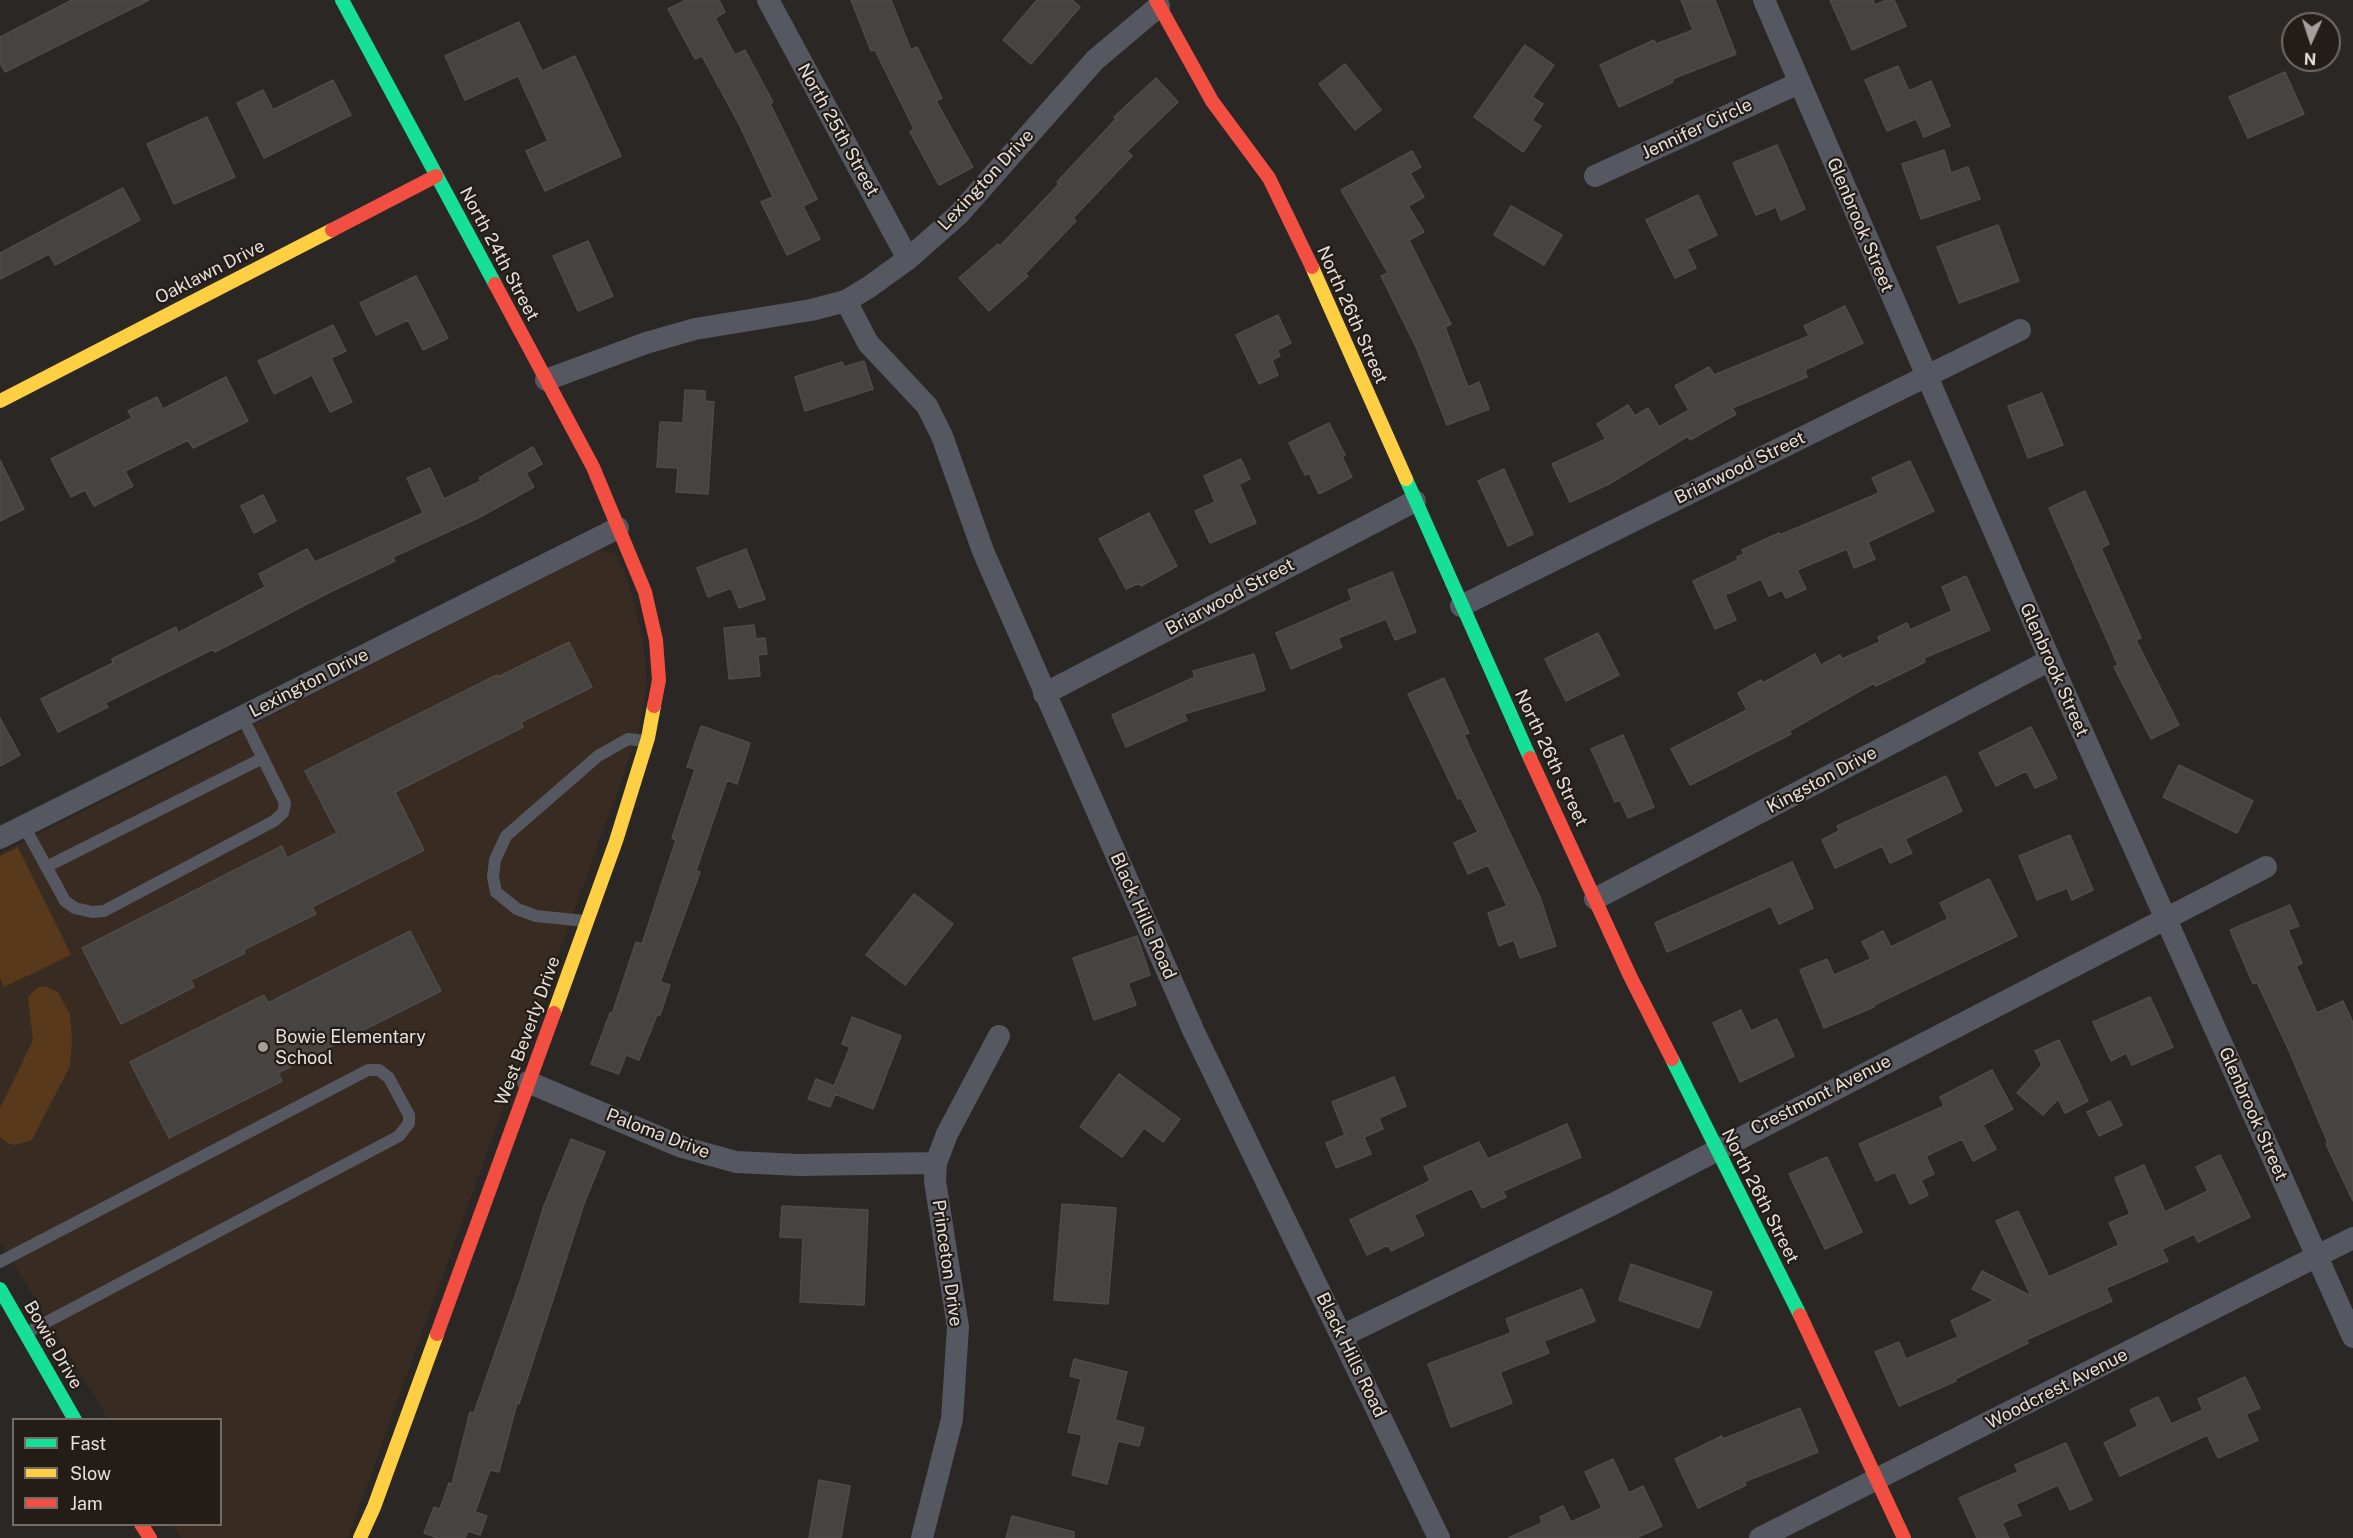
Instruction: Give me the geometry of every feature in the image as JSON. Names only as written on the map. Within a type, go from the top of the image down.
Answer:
[{"type":"street","name":"North 24th Street","points":[[342,0],[593,467],[618,528]]},
{"type":"street","name":"North 25th Street","points":[[768,0],[908,259]]},
{"type":"street","name":"Glenbrook Street","points":[[1764,0],[2050,660],[2353,1337]]},
{"type":"street","name":"Lexington Drive","points":[[546,380],[646,343],[695,329],[811,310],[846,301],[869,287],[908,259],[959,214],[1095,60],[1157,3]]},
{"type":"street","name":"North 26th Street","points":[[1157,3],[1212,101],[1269,178],[1329,303],[1461,606],[1630,976],[1801,1318],[1904,1538]]},
{"type":"street","name":"Jennifer Circle","points":[[1595,176],[1799,83]]},
{"type":"street","name":"Oaklawn Drive","points":[[0,401],[436,176]]},
{"type":"street","name":"Black Hills Road","points":[[846,301],[868,343],[927,406],[942,436],[983,551],[1194,1032],[1439,1538]]},
{"type":"street","name":"Briarwood Street","points":[[1461,606],[2020,330]]},
{"type":"street","name":"Briarwood Street","points":[[1044,694],[1415,501]]},
{"type":"street","name":"Lexington Drive","points":[[0,838],[618,528]]},
{"type":"street","name":"West Beverly Drive","points":[[360,1538],[374,1507],[616,841],[647,741],[659,680],[656,640],[645,592],[618,528]]},
{"type":"street","name":"Kingston Drive","points":[[1595,899],[2050,660]]},
{"type":"street","name":"Crestmont Avenue","points":[[1342,1335],[1613,1204],[2266,867]]},
{"type":"street","name":"Princeton Drive","points":[[922,1538],[952,1419],[958,1327],[934,1181],[936,1163],[947,1134],[999,1036]]},
{"type":"street","name":"Paloma Drive","points":[[528,1082],[682,1147],[736,1162],[799,1165],[936,1163]]},
{"type":"street","name":"Woodcrest Avenue","points":[[1760,1538],[2353,1238]]},
{"type":"street","name":"Bowie Drive","points":[[0,1289],[74,1418]]},
{"type":"lane","points":[[24,826],[65,901],[75,908],[92,912],[104,911],[274,821],[283,813],[285,803],[242,716]]},
{"type":"lane","points":[[586,922],[536,916],[517,909],[496,892],[493,877],[495,860],[506,836],[598,756],[628,739],[647,741]]},
{"type":"lane","points":[[46,867],[263,758]]},
{"type":"lane","points":[[0,1263],[368,1070],[379,1070],[389,1078],[409,1114],[410,1123],[399,1136],[25,1334]]},
{"type":"shaded area","name":"Bowie Elementary School","points":[[598,550],[615,553],[629,583],[643,638],[647,688],[638,734],[348,1538],[181,1538],[173,1526],[222,1526],[222,1418],[107,1418],[0,1241],[0,853]]},
{"type":"shaded area","points":[[18,847],[71,955],[4,987],[0,978],[0,856]]},
{"type":"shaded area","points":[[45,986],[58,992],[70,1014],[72,1039],[70,1066],[32,1140],[15,1145],[7,1143],[0,1137],[0,1108],[33,1040],[28,997],[37,988]]},
{"type":"building","points":[[72,0],[149,0],[5,72],[0,63],[0,37]]},
{"type":"building","points":[[686,0],[719,0],[725,12],[715,18],[735,55],[745,50],[773,102],[770,104],[817,199],[803,206],[820,239],[787,255],[761,202],[773,197],[739,124],[702,56],[695,59],[668,9]]},
{"type":"building","points":[[851,0],[891,0],[911,50],[917,47],[942,98],[936,101],[973,167],[939,185],[910,132],[914,129],[875,50],[871,51]]},
{"type":"building","points":[[1037,0],[1072,0],[1080,7],[1031,64],[1003,40]]},
{"type":"building","points":[[1681,0],[1715,0],[1736,54],[1672,79],[1673,82],[1619,107],[1600,65],[1654,40],[1656,44],[1693,30]]},
{"type":"building","points":[[1830,0],[1873,0],[1875,5],[1894,0],[1906,26],[1852,50]]},
{"type":"building","points":[[519,22],[542,71],[575,56],[621,156],[545,191],[526,151],[548,141],[518,76],[465,100],[445,56]]},
{"type":"building","points":[[1525,45],[1554,65],[1532,97],[1543,104],[1532,120],[1541,126],[1523,152],[1474,117]]},
{"type":"building","points":[[1345,64],[1381,110],[1355,130],[1319,84]]},
{"type":"building","points":[[1898,66],[1909,91],[1931,81],[1950,126],[1924,137],[1916,119],[1887,131],[1865,80]]},
{"type":"building","points":[[2285,72],[2304,114],[2248,138],[2229,97]]},
{"type":"building","points":[[1156,78],[1178,102],[1127,151],[1132,156],[1073,218],[1076,221],[1025,274],[1028,276],[989,311],[959,278],[998,244],[1000,246],[1059,184],[1057,182],[1116,119],[1114,117]]},
{"type":"building","points":[[333,80],[351,115],[264,158],[237,103],[263,90],[273,110]]},
{"type":"building","points":[[207,117],[235,177],[174,204],[147,144]]},
{"type":"building","points":[[1777,145],[1805,209],[1781,220],[1776,207],[1756,215],[1733,163]]},
{"type":"building","points":[[1944,150],[1951,173],[1968,167],[1980,199],[1921,219],[1902,164]]},
{"type":"building","points":[[1412,151],[1421,167],[1410,173],[1424,197],[1408,206],[1424,232],[1409,240],[1451,324],[1445,327],[1468,387],[1479,382],[1489,409],[1447,425],[1417,349],[1381,276],[1388,273],[1341,190]]},
{"type":"building","points":[[123,188],[140,220],[55,265],[49,254],[0,279],[0,253]]},
{"type":"building","points":[[1698,195],[1717,235],[1687,249],[1696,268],[1675,278],[1646,220]]},
{"type":"building","points":[[1511,206],[1562,235],[1544,265],[1494,235]]},
{"type":"building","points":[[1998,225],[2019,281],[1959,303],[1937,247]]},
{"type":"building","points":[[588,241],[613,296],[578,311],[553,256]]},
{"type":"building","points":[[416,276],[448,338],[423,350],[408,320],[376,335],[360,303]]},
{"type":"building","points":[[1845,306],[1863,343],[1805,370],[1807,377],[1732,408],[1736,414],[1690,440],[1688,436],[1609,484],[1570,502],[1552,464],[1606,439],[1597,424],[1628,405],[1635,416],[1648,408],[1659,427],[1689,410],[1675,386],[1709,367],[1714,375],[1809,336],[1804,326]]},
{"type":"building","points":[[1278,315],[1291,343],[1277,350],[1280,356],[1272,360],[1278,375],[1259,384],[1236,335]]},
{"type":"building","points":[[333,325],[346,351],[331,358],[352,402],[330,412],[312,375],[274,394],[258,361]]},
{"type":"building","points":[[864,361],[873,389],[805,411],[795,377],[842,362],[844,367]]},
{"type":"building","points":[[226,377],[248,421],[193,448],[188,440],[125,471],[133,486],[94,506],[85,490],[71,497],[51,459],[132,418],[128,411],[157,397],[163,409]]},
{"type":"building","points":[[685,390],[705,391],[705,401],[714,402],[708,494],[676,492],[678,468],[657,467],[660,422],[683,423]]},
{"type":"building","points":[[2042,393],[2063,445],[2028,458],[2008,406]]},
{"type":"building","points":[[1329,423],[1345,455],[1342,457],[1352,477],[1319,494],[1309,473],[1305,475],[1289,443]]},
{"type":"building","points":[[533,447],[542,464],[526,473],[534,487],[478,518],[393,557],[395,561],[215,652],[213,649],[105,703],[108,707],[58,732],[41,699],[113,663],[112,659],[176,627],[178,633],[265,587],[259,574],[307,549],[315,562],[423,513],[407,478],[430,468],[444,499],[481,481],[479,478]]},
{"type":"building","points":[[1241,459],[1250,479],[1239,484],[1256,523],[1210,543],[1195,511],[1215,502],[1204,476]]},
{"type":"building","points":[[0,460],[24,509],[0,521]]},
{"type":"building","points":[[1910,461],[1934,511],[1868,542],[1875,559],[1854,568],[1847,549],[1797,570],[1806,589],[1786,598],[1782,590],[1769,596],[1761,579],[1725,595],[1736,620],[1715,629],[1693,581],[1738,560],[1737,557],[1744,554],[1742,550],[1879,493],[1872,478]]},
{"type":"building","points":[[1504,469],[1533,534],[1508,546],[1478,481]]},
{"type":"building","points":[[2085,491],[2109,544],[2101,548],[2141,638],[2136,640],[2179,725],[2151,739],[2114,667],[2118,665],[2049,508]]},
{"type":"building","points":[[263,495],[276,521],[254,533],[241,506]]},
{"type":"building","points":[[1149,513],[1177,566],[1141,586],[1139,583],[1126,589],[1099,539]]},
{"type":"building","points":[[746,549],[765,599],[739,608],[731,588],[708,597],[697,568]]},
{"type":"building","points":[[1392,572],[1416,632],[1395,640],[1386,619],[1338,638],[1342,647],[1291,669],[1276,633],[1352,600],[1348,590]]},
{"type":"building","points":[[1966,576],[1990,630],[1924,658],[1925,662],[1876,686],[1874,683],[1789,731],[1791,734],[1690,785],[1671,749],[1747,710],[1738,693],[1761,680],[1763,683],[1815,654],[1821,665],[1840,655],[1842,659],[1880,642],[1878,637],[1907,623],[1910,630],[1952,611],[1942,587]]},
{"type":"building","points":[[754,625],[756,639],[765,638],[767,654],[758,655],[760,676],[729,679],[724,628]]},
{"type":"building","points":[[1598,633],[1619,675],[1566,701],[1545,659]]},
{"type":"building","points":[[569,642],[592,687],[521,722],[523,727],[395,792],[424,850],[312,907],[316,914],[243,950],[245,953],[191,980],[194,987],[121,1024],[82,948],[282,846],[287,858],[337,833],[305,771],[497,675],[498,677]]},
{"type":"building","points":[[1254,654],[1265,690],[1184,714],[1187,720],[1126,747],[1112,715],[1195,677],[1193,671]]},
{"type":"building","points":[[1444,678],[1469,733],[1464,735],[1540,897],[1556,946],[1520,958],[1514,940],[1499,946],[1488,913],[1507,906],[1488,865],[1468,874],[1454,843],[1478,832],[1461,798],[1458,799],[1408,694]]},
{"type":"building","points":[[0,718],[20,755],[0,766]]},
{"type":"building","points":[[701,726],[750,743],[737,784],[727,780],[696,871],[700,872],[660,982],[670,985],[660,1015],[657,1015],[639,1060],[626,1055],[619,1074],[591,1064],[610,1013],[612,1014],[636,942],[642,944],[676,840],[672,838],[695,769],[687,767]]},
{"type":"building","points":[[2031,727],[2057,778],[2035,788],[2026,771],[1996,786],[1979,753]]},
{"type":"building","points":[[1623,735],[1654,807],[1628,818],[1620,800],[1615,802],[1591,749]]},
{"type":"building","points":[[2179,765],[2253,801],[2237,833],[2163,797]]},
{"type":"building","points":[[1946,776],[1962,811],[1905,839],[1912,853],[1890,863],[1882,846],[1835,868],[1822,840],[1839,831],[1837,826]]},
{"type":"building","points":[[2070,835],[2093,890],[2072,900],[2067,888],[2037,900],[2019,856]]},
{"type":"building","points":[[1792,862],[1813,908],[1779,924],[1771,906],[1667,952],[1655,923]]},
{"type":"building","points":[[1989,879],[2017,936],[1874,1007],[1824,1028],[1800,970],[1827,959],[1834,975],[1871,959],[1862,942],[1883,931],[1891,947],[1948,919],[1940,903]]},
{"type":"building","points":[[914,894],[953,924],[905,985],[866,955]]},
{"type":"building","points":[[2290,905],[2299,926],[2288,930],[2302,963],[2296,966],[2317,1013],[2343,1001],[2353,1023],[2353,1201],[2326,1144],[2328,1143],[2290,1053],[2257,982],[2253,984],[2230,930]]},
{"type":"building","points":[[410,931],[441,991],[278,1073],[282,1081],[169,1138],[130,1062],[264,995],[268,1003]]},
{"type":"building","points":[[1137,936],[1150,975],[1128,983],[1136,1005],[1094,1020],[1073,958]]},
{"type":"building","points":[[2150,997],[2173,1047],[2132,1065],[2126,1053],[2111,1061],[2093,1022]]},
{"type":"building","points":[[1741,1010],[1751,1031],[1777,1019],[1794,1056],[1740,1082],[1713,1023]]},
{"type":"building","points":[[852,1017],[901,1036],[873,1109],[835,1094],[830,1107],[808,1099],[816,1079],[834,1086],[850,1047],[842,1044]]},
{"type":"building","points":[[2059,1040],[2088,1101],[2065,1113],[2058,1099],[2043,1115],[2017,1093],[2042,1065],[2035,1051]]},
{"type":"building","points":[[1992,1070],[2013,1109],[1983,1125],[1996,1149],[1973,1161],[1962,1139],[1926,1156],[1934,1174],[1921,1180],[1928,1195],[1910,1204],[1895,1172],[1876,1181],[1859,1144],[1944,1106],[1940,1097]]},
{"type":"building","points":[[1119,1074],[1180,1119],[1163,1142],[1144,1128],[1122,1157],[1080,1127]]},
{"type":"building","points":[[1394,1077],[1406,1106],[1379,1118],[1383,1129],[1364,1137],[1371,1154],[1336,1168],[1326,1143],[1345,1135],[1332,1102]]},
{"type":"building","points":[[2110,1101],[2122,1125],[2099,1136],[2087,1112]]},
{"type":"building","points":[[1567,1124],[1581,1157],[1503,1191],[1506,1197],[1482,1208],[1472,1188],[1414,1215],[1424,1235],[1391,1251],[1388,1245],[1367,1255],[1350,1220],[1430,1181],[1424,1167],[1479,1142],[1488,1159]]},
{"type":"building","points":[[571,1139],[605,1152],[584,1204],[519,1404],[517,1403],[499,1472],[490,1470],[475,1512],[487,1516],[480,1535],[468,1531],[465,1538],[438,1538],[424,1533],[434,1507],[440,1509],[449,1483],[452,1484],[470,1412],[474,1413],[544,1206]]},
{"type":"building","points":[[2220,1155],[2250,1217],[2198,1242],[2194,1234],[2162,1249],[2168,1261],[2106,1288],[2112,1301],[2026,1340],[2028,1343],[1955,1379],[1956,1381],[1899,1406],[1875,1352],[1899,1342],[1906,1359],[1958,1337],[1951,1321],[1994,1300],[1972,1289],[1982,1271],[2031,1296],[1996,1221],[2018,1211],[2049,1277],[2119,1245],[2109,1223],[2130,1214],[2115,1178],[2144,1165],[2165,1212],[2208,1191],[2196,1167]]},
{"type":"building","points":[[1827,1157],[1862,1232],[1825,1249],[1789,1174]]},
{"type":"building","points":[[1062,1204],[1116,1208],[1108,1304],[1054,1300]]},
{"type":"building","points":[[782,1206],[868,1210],[864,1305],[800,1302],[803,1238],[780,1237]]},
{"type":"building","points":[[1631,1264],[1712,1292],[1699,1328],[1619,1300]]},
{"type":"building","points":[[1582,1289],[1595,1321],[1544,1341],[1549,1353],[1500,1372],[1512,1403],[1451,1427],[1428,1364],[1511,1333],[1506,1319]]},
{"type":"building","points":[[1074,1359],[1127,1372],[1115,1420],[1144,1428],[1139,1446],[1118,1441],[1107,1484],[1072,1475],[1082,1435],[1068,1432],[1081,1379],[1070,1376]]},
{"type":"building","points":[[2245,1377],[2260,1408],[2246,1414],[2258,1440],[2218,1458],[2207,1435],[2120,1476],[2104,1443],[2138,1426],[2130,1410],[2158,1397],[2171,1424],[2203,1410],[2198,1399]]},
{"type":"building","points":[[1800,1408],[1818,1452],[1744,1482],[1746,1485],[1698,1508],[1675,1459],[1722,1436],[1723,1439]]},
{"type":"building","points":[[2066,1443],[2092,1500],[2070,1510],[2058,1485],[2016,1504],[2021,1515],[2002,1523],[2009,1538],[1977,1538],[1959,1498],[2018,1472],[2015,1465]]},
{"type":"building","points":[[1613,1459],[1629,1493],[1643,1486],[1662,1526],[1636,1538],[1508,1538],[1542,1523],[1540,1517],[1563,1506],[1571,1522],[1602,1508],[1585,1472]]},
{"type":"building","points":[[819,1480],[850,1486],[841,1538],[809,1538]]},
{"type":"building","points":[[1012,1516],[1074,1532],[1074,1538],[1006,1538]]},
{"type":"traffic: fast","points":[[342,0],[495,284]]},
{"type":"traffic: fast","points":[[1406,479],[1530,758]]},
{"type":"traffic: fast","points":[[1672,1059],[1800,1315]]},
{"type":"traffic: fast","points":[[0,1289],[74,1418]]},
{"type":"traffic: slow","points":[[0,401],[332,230]]},
{"type":"traffic: slow","points":[[1312,267],[1406,479]]},
{"type":"traffic: slow","points":[[554,1013],[616,841],[648,738],[654,706]]},
{"type":"traffic: slow","points":[[360,1538],[374,1507],[437,1334]]},
{"type":"traffic: jam","points":[[1156,0],[1212,101],[1269,178],[1312,267]]},
{"type":"traffic: jam","points":[[332,230],[436,176]]},
{"type":"traffic: jam","points":[[495,284],[593,467],[645,592],[656,640],[659,680],[654,706]]},
{"type":"traffic: jam","points":[[1530,758],[1630,976],[1672,1059]]},
{"type":"traffic: jam","points":[[437,1334],[554,1013]]},
{"type":"traffic: jam","points":[[1800,1315],[1904,1538]]},
{"type":"traffic: jam","points":[[142,1526],[150,1538]]},
{"type":"place","name":"Bowie Elementary School","points":[[263,1047]]}]
